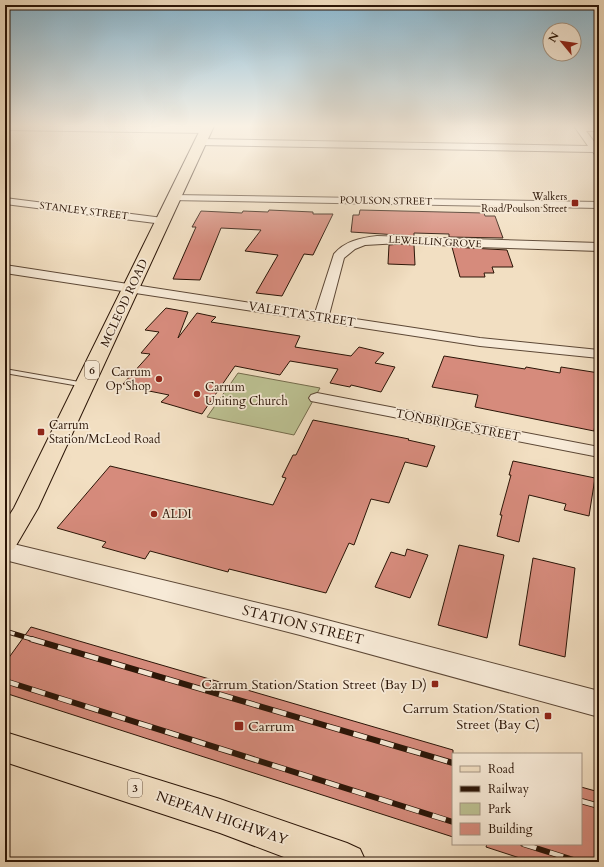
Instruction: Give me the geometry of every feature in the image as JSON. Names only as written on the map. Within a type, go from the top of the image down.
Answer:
[{"type":"main road","name":"MCLEOD ROAD","points":[[5,543],[26,508],[189,166]]},
{"type":"main road","name":"NEPEAN HIGHWAY","points":[[5,747],[220,816],[347,862]]},
{"type":"street","name":"POULSON STREET","points":[[174,198],[599,205]]},
{"type":"street","name":"STANLEY STREET","points":[[5,201],[163,221]]},
{"type":"street","name":"LEWELLIN GROVE","points":[[321,317],[338,257],[343,250],[365,241],[382,239],[473,244],[599,247]]},
{"type":"street","name":"VALETTA STREET","points":[[5,269],[480,342],[599,354]]},
{"type":"street","name":"TONBRIDGE STREET","points":[[317,398],[599,452]]},
{"type":"street","name":"STATION STREET","points":[[5,551],[300,624],[599,704]]},
{"type":"lane","points":[[5,371],[85,385]]},
{"type":"green space","points":[[238,373],[320,388],[294,435],[207,417]]},
{"type":"building","points":[[269,210],[313,212],[313,214],[333,214],[313,255],[304,254],[282,296],[256,293],[278,255],[245,251],[261,230],[221,228],[200,280],[173,279],[196,227],[192,227],[201,211],[242,213],[243,211],[268,212]]},
{"type":"building","points":[[360,210],[484,213],[485,216],[495,216],[503,238],[449,237],[449,234],[414,233],[414,236],[351,232],[353,215],[359,215]]},
{"type":"building","points":[[389,245],[414,245],[415,265],[388,264]]},
{"type":"building","points":[[452,247],[507,250],[513,267],[492,267],[494,273],[484,273],[485,277],[460,277]]},
{"type":"building","points":[[166,308],[188,312],[178,338],[197,313],[216,317],[211,322],[300,336],[295,347],[351,356],[359,347],[384,353],[375,363],[395,367],[381,392],[351,385],[350,387],[330,383],[338,369],[290,361],[280,375],[235,366],[202,414],[161,402],[169,395],[144,390],[147,388],[123,384],[150,354],[141,353],[159,332],[145,330]]},
{"type":"building","points":[[444,356],[560,373],[561,367],[599,373],[596,406],[598,406],[594,431],[475,407],[478,395],[432,387]]},
{"type":"building","points":[[313,420],[409,439],[408,440],[435,446],[427,467],[405,462],[389,503],[371,499],[354,545],[349,543],[326,593],[229,569],[228,572],[150,551],[145,559],[102,547],[106,542],[57,528],[110,466],[273,505],[286,478],[282,477],[293,455],[296,455]]},
{"type":"building","points":[[513,461],[595,478],[589,516],[564,510],[566,504],[529,495],[519,542],[497,536],[502,515],[500,515],[511,475],[509,475]]},
{"type":"building","points":[[459,545],[504,555],[487,638],[438,625]]},
{"type":"building","points":[[407,549],[428,555],[410,598],[375,587],[391,552],[405,556]]},
{"type":"building","points":[[533,558],[575,568],[565,657],[519,645]]},
{"type":"building","name":"Carrum","points":[[31,627],[453,750],[452,837],[5,693],[5,663]]},
{"type":"building","points":[[582,787],[599,792],[599,862],[532,862],[486,847],[487,845],[582,845]]},
{"type":"railway","points":[[5,631],[35,640]]},
{"type":"railway","points":[[31,639],[452,763]]},
{"type":"railway","points":[[5,681],[452,822]]},
{"type":"railway","points":[[582,801],[599,806]]},
{"type":"railway","points":[[526,845],[580,862]]},
{"type":"place","name":"Walkers Road/Poulson Street","points":[[575,203]]},
{"type":"place","name":"Carrum Op Shop","points":[[159,379]]},
{"type":"place","name":"Carrum Uniting Church","points":[[197,394]]},
{"type":"place","name":"Carrum Station/McLeod Road","points":[[41,432]]},
{"type":"place","name":"ALDI","points":[[154,514]]},
{"type":"place","name":"Carrum Station/Station Street (Bay D)","points":[[435,684]]},
{"type":"place","name":"Carrum Station/Station Street (Bay C)","points":[[548,716]]},
{"type":"place","name":"Carrum","points":[[239,726]]}]
